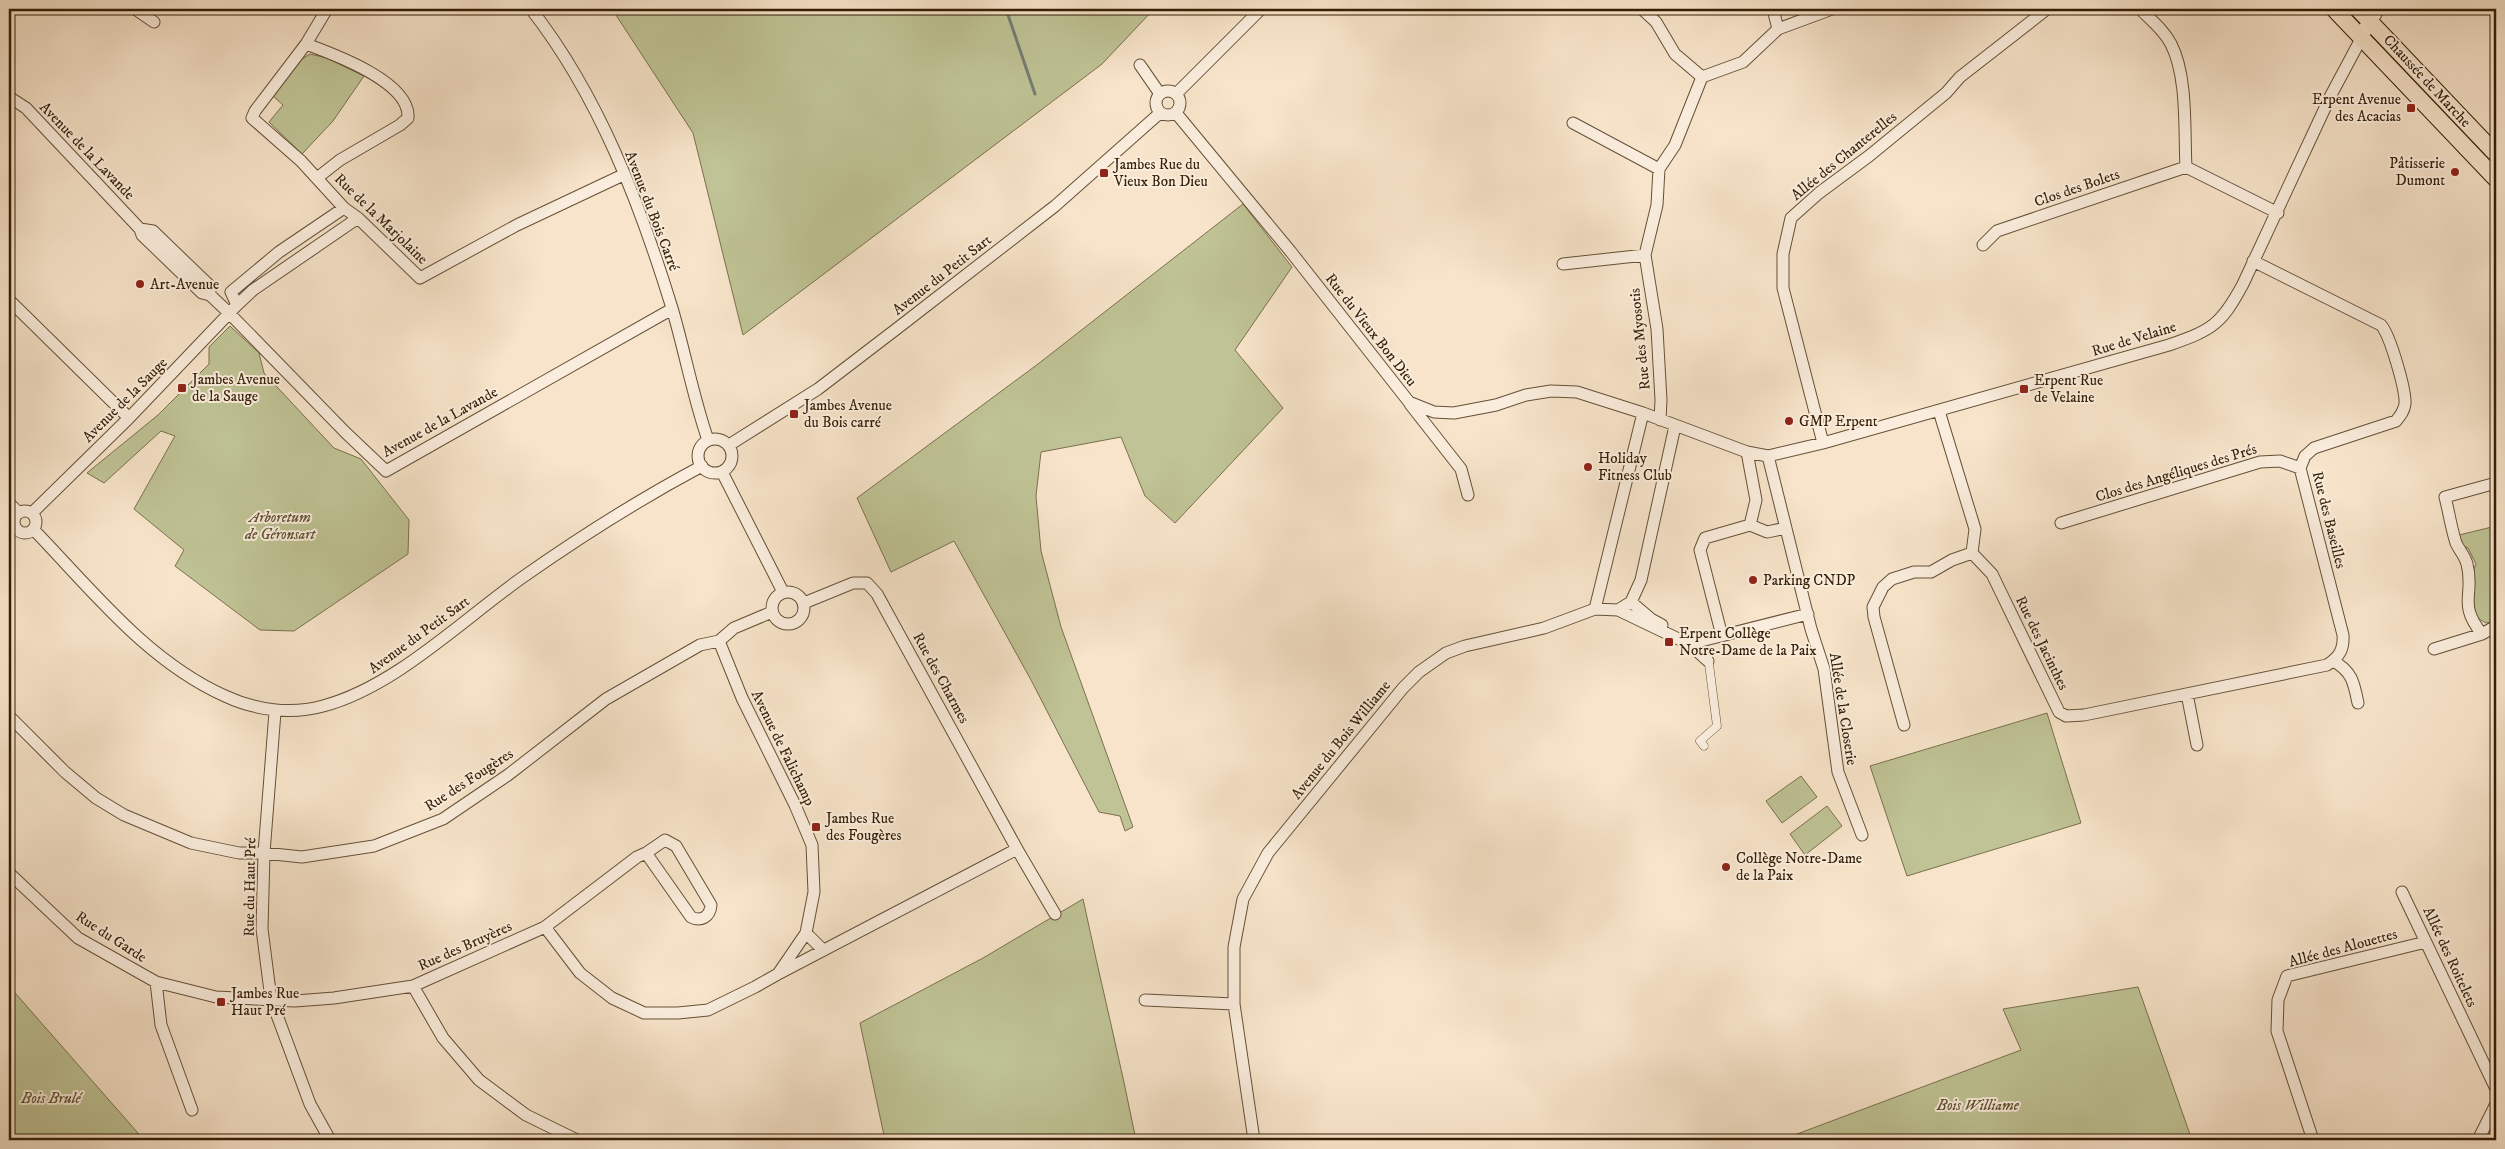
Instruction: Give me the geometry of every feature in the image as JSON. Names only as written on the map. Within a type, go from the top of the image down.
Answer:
[{"type":"main road","name":"Chaussée de Marche","points":[[2334,9],[2496,179]]},
{"type":"main road","name":"Chaussée de Marche","points":[[2358,9],[2373,15],[2496,154]]},
{"type":"street","points":[[135,9],[154,22]]},
{"type":"street","name":"Rue de la Marjolaine","points":[[327,9],[306,44],[255,111],[252,118],[317,178],[344,208],[358,218],[420,278],[517,225],[623,175]]},
{"type":"street","name":"Avenue du Bois Carré","points":[[531,9],[558,44],[588,97],[623,175],[648,238],[672,310],[699,414],[708,440]]},
{"type":"street","points":[[1176,94],[1262,9]]},
{"type":"street","points":[[1642,9],[1656,22],[1675,54],[1702,77]]},
{"type":"street","points":[[1773,9],[1778,29]]},
{"type":"street","points":[[1563,264],[1645,255],[1657,205],[1659,169],[1675,145],[1702,77],[1743,62],[1778,29],[1832,9]]},
{"type":"street","name":"Allée des Chanterelles","points":[[1823,443],[1784,288],[1783,254],[1791,218],[2047,9]]},
{"type":"street","points":[[2140,9],[2159,28],[2171,44],[2179,69],[2184,104],[2186,167],[2278,213]]},
{"type":"street","points":[[2362,37],[2373,15]]},
{"type":"street","name":"Rue de Velaine","points":[[1747,452],[1768,456],[1823,443],[2169,345],[2210,329],[2234,302],[2278,213],[2331,94],[2362,37]]},
{"type":"street","points":[[306,44],[368,70],[392,88],[406,102],[409,110],[408,118],[400,125],[340,160],[317,178]]},
{"type":"street","points":[[1140,65],[1160,94]]},
{"type":"street","points":[[1171,92],[1176,94],[1180,104],[1176,112],[1165,115],[1160,113],[1156,104],[1160,94],[1171,92]]},
{"type":"street","name":"Avenue de la Lavande","points":[[9,97],[26,108],[140,229],[153,231],[210,286],[210,295],[233,309],[345,432],[386,471],[672,310]]},
{"type":"street","name":"Rue du Vieux Bon Dieu","points":[[1176,112],[1285,245],[1409,402],[1434,412],[1454,413],[1496,405],[1526,395],[1551,391],[1577,392],[1643,413],[1675,426]]},
{"type":"street","name":"Avenue du Petit Sart","points":[[729,445],[818,389],[914,316],[1055,206],[1160,113]]},
{"type":"street","points":[[1573,124],[1659,169]]},
{"type":"street","name":"Clos des Bolets","points":[[1983,245],[1997,231],[2186,167]]},
{"type":"street","points":[[233,309],[231,292],[279,252],[344,208]]},
{"type":"street","name":"Avenue de la Sauge","points":[[32,513],[129,418],[253,290],[358,218]]},
{"type":"street","name":"Rue des Myosotis","points":[[1645,255],[1657,330],[1661,400],[1660,420]]},
{"type":"street","name":"Rue des Baseilles","points":[[2253,261],[2381,325],[2388,334],[2403,390],[2405,402],[2403,413],[2396,421],[2314,448],[2305,456],[2300,468],[2343,635],[2344,646],[2333,661]]},
{"type":"street","points":[[9,300],[129,418]]},
{"type":"street","points":[[1409,402],[1461,469],[1468,495]]},
{"type":"street","points":[[1904,725],[1874,617],[1873,606],[1883,587],[1892,579],[1914,572],[1931,572],[1952,560],[1972,554],[1975,529],[1939,410]]},
{"type":"street","points":[[1643,413],[1595,608],[1618,610],[1689,644],[1708,662],[1717,726],[1700,741],[1704,746]]},
{"type":"street","points":[[1618,610],[1632,602],[1641,580],[1675,426],[1747,452],[1756,500],[1750,525]]},
{"type":"street","points":[[716,438],[729,445],[733,455],[730,465],[722,472],[707,471],[702,466],[698,457],[700,446],[708,440],[716,438]]},
{"type":"street","name":"Allée de la Closerie","points":[[1768,456],[1824,669],[1838,772],[1862,835]]},
{"type":"street","name":"Clos des Angéliques des Prés","points":[[2061,523],[2260,462],[2280,461],[2300,468]]},
{"type":"street","name":"Avenue du Petit Sart","points":[[34,530],[154,652],[181,672],[226,697],[275,712],[323,707],[374,686],[523,577],[667,485],[702,466]]},
{"type":"street","points":[[722,472],[783,592]]},
{"type":"street","points":[[2482,634],[2471,620],[2467,599],[2469,576],[2466,562],[2456,544],[2445,497],[2496,484]]},
{"type":"street","points":[[9,503],[18,513]]},
{"type":"street","points":[[13,528],[23,533],[34,530],[36,520],[32,513],[27,511],[18,513]]},
{"type":"street","points":[[9,540],[18,513]]},
{"type":"street","points":[[1722,636],[1700,550],[1705,538],[1750,525],[1767,532],[1786,528]]},
{"type":"street","name":"Rue des Jacinthes","points":[[1972,554],[1992,574],[2059,712],[2066,716],[2084,715],[2320,667],[2333,661]]},
{"type":"street","name":"Rue des Charmes","points":[[804,603],[853,583],[867,583],[877,594],[1055,914]]},
{"type":"street","points":[[783,592],[796,593],[804,603],[803,616],[793,624],[780,622],[772,612],[773,600],[783,592]]},
{"type":"street","points":[[1632,602],[1651,619],[1685,638],[1703,641]]},
{"type":"street","name":"Avenue du Bois Williame","points":[[1254,1140],[1234,1004],[1234,947],[1244,899],[1264,860],[1403,688],[1419,672],[1446,653],[1465,646],[1544,628],[1595,608]]},
{"type":"street","points":[[720,641],[734,628],[772,612]]},
{"type":"street","points":[[1689,644],[1808,614]]},
{"type":"street","points":[[2434,648],[2482,634],[2496,626]]},
{"type":"street","name":"Rue des Fougères","points":[[9,716],[64,772],[96,798],[124,816],[191,843],[239,853],[264,852],[302,857],[345,852],[374,846],[444,819],[508,775],[606,699],[700,645],[720,641]]},
{"type":"street","name":"Avenue de Falichamp","points":[[545,927],[580,973],[612,998],[644,1013],[678,1013],[708,1010],[778,974],[806,933],[814,892],[812,846],[795,805],[742,698],[720,641]]},
{"type":"street","points":[[2333,661],[2348,671],[2354,681],[2358,703]]},
{"type":"street","points":[[2187,694],[2197,745]]},
{"type":"street","name":"Rue du Haut Pré","points":[[275,712],[264,852],[262,928],[271,999],[310,1104],[330,1140]]},
{"type":"street","name":"Rue des Bruyères","points":[[271,999],[295,1001],[334,998],[413,986],[545,927],[637,856],[646,854],[665,840],[676,846],[711,905],[706,917],[697,920],[691,917],[646,854]]},
{"type":"street","points":[[778,974],[1018,850]]},
{"type":"street","name":"Rue du Garde","points":[[9,873],[78,938],[156,982],[216,997],[253,1000],[271,999]]},
{"type":"street","name":"Allée des Roitelets","points":[[2402,892],[2496,1089]]},
{"type":"street","points":[[806,933],[823,950]]},
{"type":"street","name":"Allée des Alouettes","points":[[2313,1140],[2276,1031],[2278,1000],[2287,976],[2426,942]]},
{"type":"street","name":"Rue du Garde","points":[[156,982],[161,1025],[192,1110]]},
{"type":"street","points":[[413,986],[443,1038],[479,1080],[526,1115],[576,1140]]},
{"type":"street","points":[[1145,1000],[1234,1004]]},
{"type":"street","points":[[2478,1140],[2496,1104]]},
{"type":"green space","points":[[612,9],[1154,9],[1102,64],[743,335],[693,133]]},
{"type":"green space","points":[[310,54],[327,58],[364,76],[333,121],[302,154],[269,122],[283,105],[273,96],[302,59]]},
{"type":"green space","points":[[1243,204],[1292,267],[1235,350],[1283,408],[1175,523],[1145,496],[1121,437],[1041,452],[1036,496],[1041,551],[1061,627],[1133,827],[1125,831],[1120,816],[1099,812],[1031,680],[954,541],[891,572],[857,498],[1038,364]]},
{"type":"green space","name":"Arboretum de Géronsart","points":[[230,326],[259,353],[264,373],[334,448],[361,459],[409,520],[408,554],[294,631],[260,630],[175,566],[184,550],[134,509],[175,436],[161,431],[104,483],[87,473],[158,415],[209,364],[209,347]]},
{"type":"green space","points":[[2496,526],[2496,621],[2486,623],[2477,617],[2474,612],[2472,590],[2476,564],[2468,548],[2464,547],[2459,535]]},
{"type":"green space","points":[[2047,713],[2081,823],[1907,876],[1870,766]]},
{"type":"green space","points":[[1801,776],[1817,797],[1782,823],[1766,801]]},
{"type":"green space","points":[[1827,806],[1842,826],[1805,855],[1790,834]]},
{"type":"green space","points":[[1083,899],[1136,1140],[885,1140],[860,1023],[983,958]]},
{"type":"green space","name":"Bois Brulé","points":[[9,986],[144,1140],[9,1140]]},
{"type":"green space","name":"Bois Williame","points":[[2138,987],[2192,1140],[1781,1140],[2021,1050],[2003,1009]]},
{"type":"waterway","points":[[1006,9],[1035,94]]},
{"type":"place","name":"Erpent Avenue des Acacias","points":[[2411,108]]},
{"type":"place","name":"Pâtisserie Dumont","points":[[2455,172]]},
{"type":"place","name":"Jambes Rue du Vieux Bon Dieu","points":[[1104,173]]},
{"type":"place","name":"Art-Avenue","points":[[140,284]]},
{"type":"place","name":"Jambes Avenue de la Sauge","points":[[182,388]]},
{"type":"place","name":"Erpent Rue de Velaine","points":[[2024,389]]},
{"type":"place","name":"Jambes Avenue du Bois carré","points":[[794,414]]},
{"type":"place","name":"GMP Erpent","points":[[1789,421]]},
{"type":"place","name":"Holiday Fitness Club","points":[[1588,467]]},
{"type":"place","name":"Parking CNDP","points":[[1753,580]]},
{"type":"place","name":"Erpent Collège Notre-Dame de la Paix","points":[[1669,642]]},
{"type":"place","name":"Jambes Rue des Fougères","points":[[816,827]]},
{"type":"place","name":"Collège Notre-Dame de la Paix","points":[[1726,867]]},
{"type":"place","name":"Jambes Rue Haut Pré","points":[[221,1002]]}]
